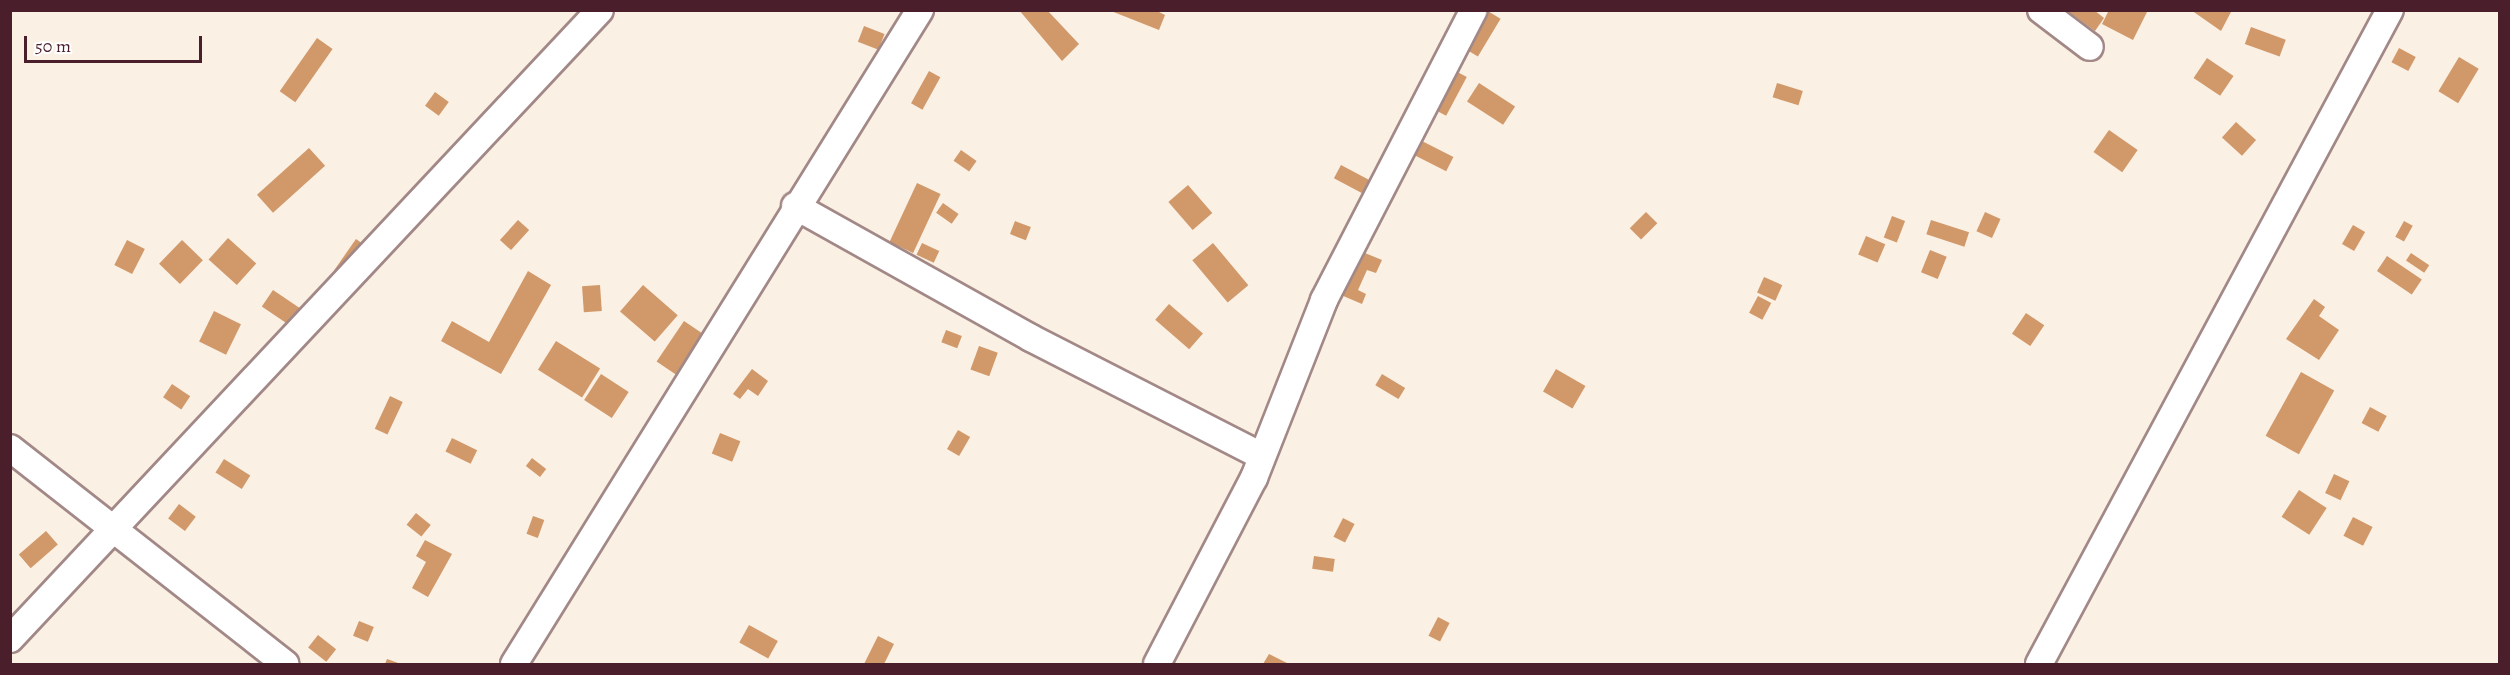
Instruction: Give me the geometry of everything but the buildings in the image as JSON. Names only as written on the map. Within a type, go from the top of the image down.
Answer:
[{"type":"street","points":[[10,639],[118,530],[600,10]]},
{"type":"street","points":[[513,664],[795,206],[920,10]]},
{"type":"street","points":[[1157,664],[1262,456],[1324,300],[1474,10]]},
{"type":"street","points":[[2041,10],[2090,47]]},
{"type":"street","points":[[2039,664],[2390,10]]},
{"type":"street","points":[[795,206],[1031,338],[1262,456]]},
{"type":"street","points":[[10,448],[118,530],[285,664]]}]
